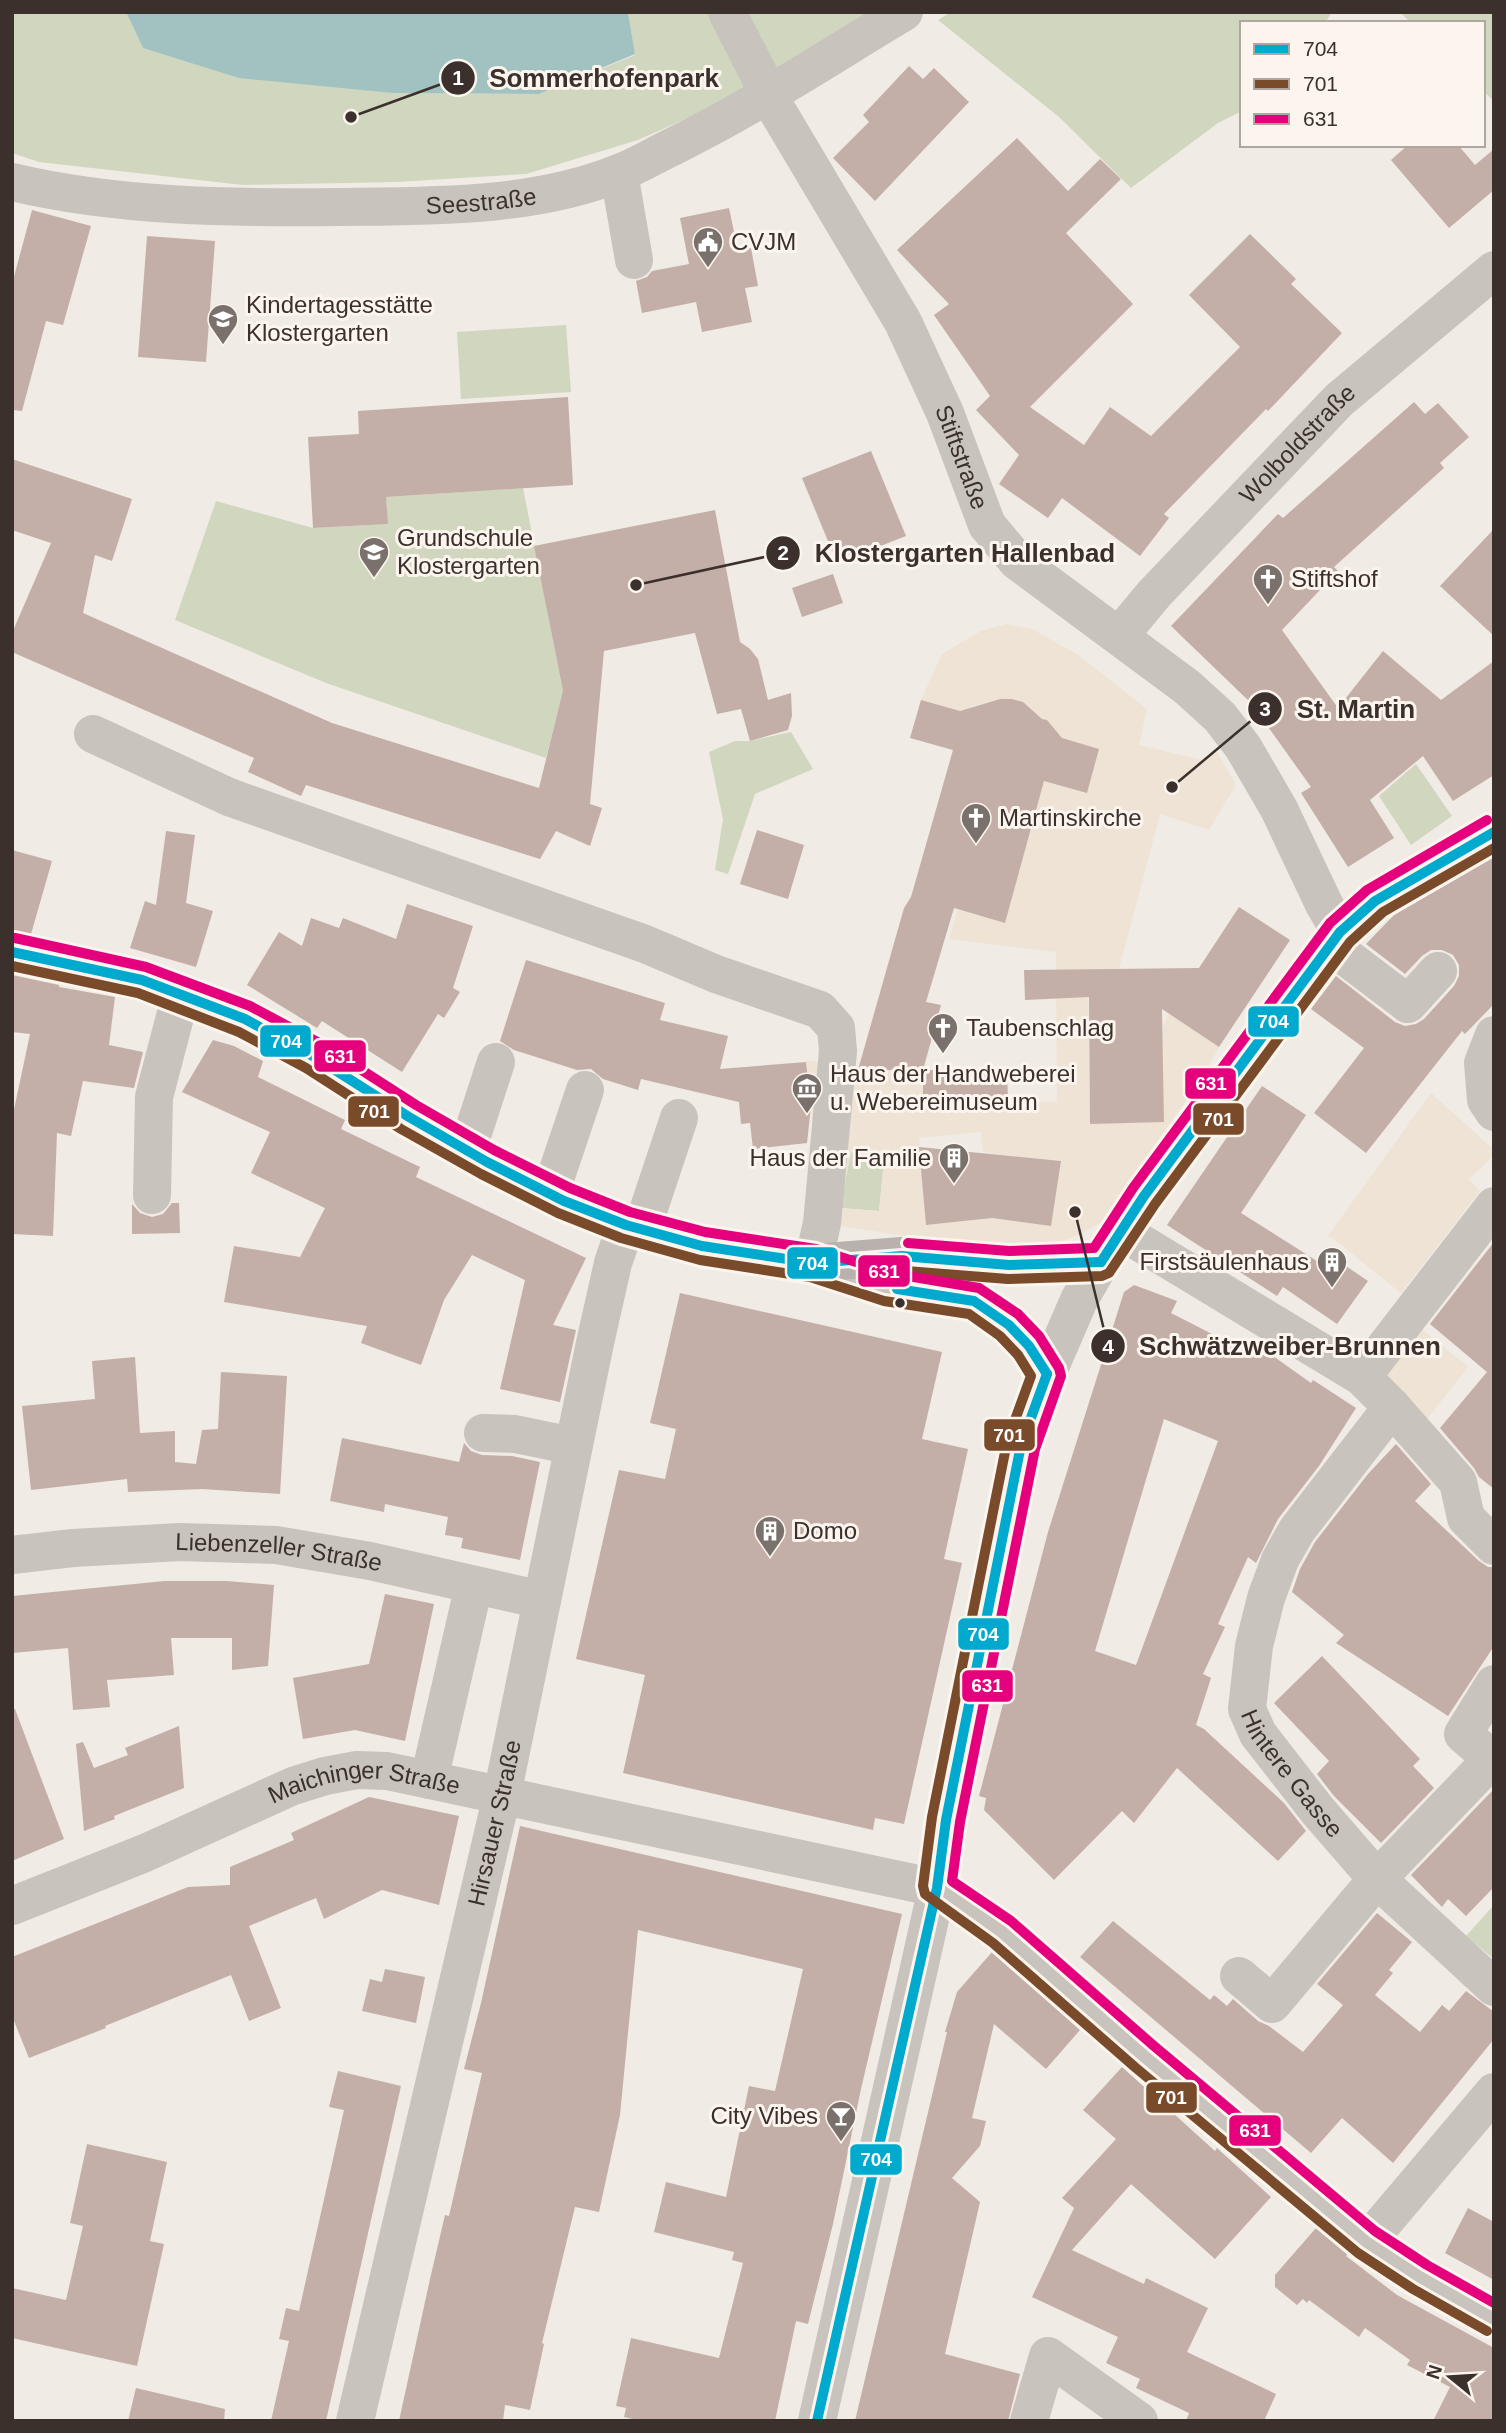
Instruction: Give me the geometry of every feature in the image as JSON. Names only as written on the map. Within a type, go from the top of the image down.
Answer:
[{"type":"main road","points":[[12,952],[142,980],[245,1019],[313,1056],[467,1151],[550,1194],[634,1227],[702,1246],[813,1263],[902,1256],[1009,1265],[1080,1261],[1111,1247],[1144,1196],[1335,938],[1375,901],[1494,832]]},
{"type":"street","name":"Stiftstraße","points":[[727,12],[768,93],[903,322],[945,413],[987,525],[1017,561],[1120,635],[1187,687],[1220,717],[1243,747],[1279,808],[1324,904],[1335,938]]},
{"type":"street","name":"Seestraße","points":[[12,182],[58,192],[129,201],[271,207],[465,205],[547,194],[619,173],[715,126],[904,12]]},
{"type":"street","points":[[619,173],[634,260]]},
{"type":"street","name":"Wolboldstraße","points":[[1120,635],[1163,585],[1339,400],[1494,270]]},
{"type":"street","points":[[93,734],[229,797],[647,934],[716,974],[820,1010],[836,1028],[838,1051],[822,1223],[813,1263],[887,1287],[974,1301],[1009,1325],[1029,1346],[1047,1374]]},
{"type":"street","points":[[1335,938],[1408,1004],[1438,971]]},
{"type":"street","points":[[152,1195],[154,1097],[181,994]]},
{"type":"street","points":[[1494,1035],[1483,1063],[1486,1100],[1494,1112]]},
{"type":"street","points":[[467,1151],[496,1062]]},
{"type":"street","points":[[550,1194],[585,1090]]},
{"type":"street","name":"Hirsauer Straße","points":[[355,2421],[502,1795],[613,1263],[634,1227],[679,1118]]},
{"type":"street","points":[[1362,1377],[1494,1206]]},
{"type":"street","points":[[817,2421],[937,1888],[946,1820],[1021,1445],[1047,1374],[1079,1300],[1111,1247],[1362,1377],[1458,1482],[1466,1518],[1494,1546]]},
{"type":"street","name":"Hintere Gasse","points":[[1392,1407],[1297,1530],[1280,1559],[1266,1598],[1254,1646],[1247,1709],[1258,1734],[1318,1811],[1377,1878],[1494,1987]]},
{"type":"street","points":[[483,1433],[515,1434],[573,1446]]},
{"type":"street","name":"Liebenzeller Straße","points":[[12,1555],[73,1548],[180,1542],[266,1544],[370,1561],[542,1600]]},
{"type":"street","points":[[429,1780],[474,1585]]},
{"type":"street","points":[[1240,1976],[1272,2004],[1377,1878],[1492,1759],[1463,1734],[1494,1684]]},
{"type":"street","name":"Maichinger Straße","points":[[12,1906],[145,1853],[293,1786],[357,1770],[387,1771],[937,1888]]},
{"type":"street","points":[[937,1888],[1002,1932],[1154,2065],[1367,2242],[1420,2277],[1494,2319]]},
{"type":"street","points":[[1367,2242],[1494,2092]]},
{"type":"street","points":[[1029,2421],[1048,2356],[1139,2421]]},
{"type":"green space","points":[[12,12],[126,12],[143,48],[393,93],[539,94],[635,55],[628,12],[874,12],[760,86],[638,140],[526,174],[396,182],[243,185],[39,162],[12,153]]},
{"type":"green space","points":[[951,12],[1332,12],[1326,21],[1240,21],[1240,112],[1218,123],[1131,188],[1059,117],[938,20]]},
{"type":"green space","points":[[1400,12],[1494,12],[1494,101],[1485,93],[1485,21],[1409,21]]},
{"type":"green space","points":[[566,325],[571,392],[461,399],[457,332]]},
{"type":"green space","points":[[523,488],[557,660],[571,658],[546,758],[326,683],[175,620],[216,501],[313,528],[387,524],[386,497]]},
{"type":"green space","points":[[791,732],[813,769],[755,794],[728,874],[715,870],[723,819],[709,752],[735,741],[750,741]]},
{"type":"green space","points":[[1416,764],[1452,816],[1411,845],[1379,796]]},
{"type":"green space","points":[[885,1151],[879,1211],[840,1208],[851,1152]]},
{"type":"green space","points":[[1494,1905],[1494,1959],[1466,1936]]},
{"type":"shaded area","points":[[1006,624],[1032,629],[1078,655],[1147,709],[1139,745],[1205,761],[1215,749],[1236,785],[1209,830],[1160,814],[1119,969],[1088,970],[1090,1123],[1164,1122],[1163,1026],[1169,1013],[1219,1047],[1204,1075],[1100,1223],[1041,1249],[929,1240],[822,1223],[806,1060],[859,1069],[923,1070],[923,1102],[1057,1102],[1056,952],[949,939],[958,910],[1005,923],[1044,781],[1060,738],[1033,718],[1031,709],[1018,700],[1000,699],[972,706],[963,713],[921,700],[942,654],[981,631]],"holes":[[[981,1132],[983,1151],[1061,1161],[1051,1225],[992,1218],[926,1225],[919,1138]],[[851,1152],[885,1152],[879,1211],[840,1208]]]},
{"type":"shaded area","points":[[1431,1093],[1494,1150],[1494,1155],[1469,1179],[1480,1191],[1401,1293],[1328,1236]]},
{"type":"shaded area","points":[[1407,1317],[1468,1367],[1416,1433],[1362,1377]]},
{"type":"water","points":[[126,12],[628,12],[635,54],[539,94],[393,93],[239,78],[143,48]]},
{"type":"building","points":[[909,66],[923,79],[934,68],[969,102],[875,201],[833,158],[869,122],[863,115]]},
{"type":"building","points":[[1017,138],[1068,191],[1100,159],[1121,179],[1066,233],[1133,304],[1030,407],[1084,445],[1110,407],[1151,436],[1240,347],[1189,295],[1250,234],[1296,279],[1291,284],[1342,333],[1164,514],[1169,518],[1140,556],[1062,498],[1048,518],[999,484],[1019,455],[976,410],[990,396],[934,315],[949,304],[897,250]]},
{"type":"building","points":[[1406,147],[1460,147],[1475,165],[1494,149],[1494,190],[1449,228],[1391,160]]},
{"type":"building","name":"CVJM","points":[[729,208],[738,251],[751,248],[758,286],[745,288],[752,322],[702,332],[696,302],[642,313],[636,281],[647,277],[652,271],[689,264],[680,218]]},
{"type":"building","points":[[32,210],[91,226],[63,325],[46,321],[22,411],[12,410],[12,284]]},
{"type":"building","points":[[147,236],[215,241],[206,362],[138,357]]},
{"type":"building","points":[[568,397],[573,485],[386,497],[388,524],[313,528],[308,437],[359,434],[358,411]]},
{"type":"building","points":[[1414,402],[1425,414],[1438,403],[1469,437],[1440,463],[1444,468],[1334,567],[1338,571],[1282,630],[1338,708],[1383,651],[1441,700],[1494,661],[1494,775],[1453,801],[1423,756],[1370,800],[1394,838],[1348,867],[1301,793],[1311,787],[1251,703],[1171,626],[1278,514],[1283,518]]},
{"type":"building","points":[[871,451],[906,536],[837,563],[802,478]]},
{"type":"building","points":[[12,459],[132,499],[112,561],[95,555],[83,613],[332,723],[539,788],[563,690],[534,546],[715,510],[740,642],[758,659],[768,700],[791,693],[792,716],[788,730],[750,741],[741,709],[717,714],[695,633],[604,651],[590,804],[602,808],[590,846],[556,831],[540,859],[306,785],[301,796],[248,772],[254,758],[12,652],[12,633],[51,543],[12,530]]},
{"type":"building","points":[[1494,529],[1494,636],[1440,586]]},
{"type":"building","points":[[833,574],[843,603],[802,617],[792,588]]},
{"type":"building","name":"Martinskirche","points":[[1000,699],[1023,702],[1042,719],[1047,720],[1062,738],[1099,749],[1087,793],[1044,781],[1005,923],[954,908],[926,1002],[941,1005],[923,1070],[858,1070],[953,750],[910,738],[921,700],[960,711]]},
{"type":"building","points":[[757,830],[804,845],[788,899],[740,884]]},
{"type":"building","points":[[166,831],[195,835],[186,903],[213,911],[196,967],[130,948],[145,901],[156,905]]},
{"type":"building","points":[[12,850],[52,861],[31,934],[12,931]]},
{"type":"building","points":[[1494,857],[1494,1004],[1465,1034],[1462,1031],[1366,1153],[1314,1113],[1364,1048],[1311,1009],[1336,976],[1395,1022],[1405,1026],[1424,1019],[1454,986],[1459,976],[1459,965],[1453,955],[1442,950],[1431,950],[1405,974],[1366,944],[1394,915]]},
{"type":"building","points":[[407,904],[473,926],[453,988],[460,992],[444,1018],[438,1014],[402,1072],[322,1021],[317,1028],[247,985],[279,932],[302,946],[311,918],[339,928],[343,918],[396,939]]},
{"type":"building","points":[[1239,907],[1290,940],[1219,1047],[1162,1009],[1164,1122],[1090,1124],[1089,997],[1025,1000],[1024,970],[1199,968]]},
{"type":"building","points":[[526,960],[665,1003],[660,1020],[728,1036],[720,1069],[806,1062],[811,1106],[807,1143],[753,1149],[750,1123],[741,1124],[739,1102],[641,1079],[638,1090],[603,1079],[591,1069],[577,1070],[514,1050],[500,1041]]},
{"type":"building","points":[[12,975],[115,997],[109,1045],[143,1052],[134,1088],[83,1081],[71,1136],[57,1133],[53,1236],[12,1234],[12,1119],[30,1034],[12,1032]]},
{"type":"building","points":[[213,1040],[234,1046],[263,1061],[258,1077],[345,1120],[341,1129],[420,1167],[416,1177],[586,1258],[553,1325],[576,1330],[560,1402],[500,1389],[525,1280],[472,1255],[444,1300],[421,1365],[361,1343],[367,1326],[224,1302],[234,1246],[300,1257],[325,1208],[251,1173],[270,1132],[182,1092]]},
{"type":"building","points":[[923,1070],[1007,1070],[1008,1102],[923,1102]]},
{"type":"building","points":[[1262,1086],[1306,1115],[1241,1213],[1320,1263],[1327,1253],[1368,1281],[1337,1324],[1283,1287],[1277,1296],[1167,1225]]},
{"type":"building","points":[[919,1147],[1061,1161],[1051,1226],[992,1218],[926,1225]]},
{"type":"building","points":[[172,1203],[179,1203],[180,1233],[132,1234],[132,1204],[140,1213],[152,1217],[163,1214]]},
{"type":"building","points":[[1494,1242],[1494,1489],[1479,1477],[1440,1428],[1487,1372],[1430,1324]]},
{"type":"building","points":[[1134,1285],[1177,1301],[1171,1313],[1251,1354],[1273,1356],[1311,1383],[1313,1380],[1356,1408],[1319,1466],[1278,1519],[1256,1563],[1248,1557],[1218,1624],[1225,1627],[1203,1674],[1211,1678],[1196,1725],[1204,1729],[1284,1803],[1306,1831],[1278,1861],[1177,1768],[1134,1823],[1122,1811],[1054,1880],[984,1810],[986,1798],[979,1796],[1048,1532],[1124,1292]],"holes":[[[1164,1419],[1218,1441],[1136,1665],[1095,1651]]]},
{"type":"building","name":"Domo","points":[[680,1293],[942,1352],[922,1439],[968,1449],[944,1559],[962,1563],[904,1824],[875,1818],[873,1830],[623,1773],[645,1675],[576,1659],[619,1470],[665,1479],[676,1429],[650,1423]]},
{"type":"building","points":[[135,1357],[140,1433],[175,1431],[175,1462],[196,1464],[202,1430],[218,1429],[221,1372],[287,1376],[280,1494],[202,1489],[128,1492],[127,1479],[31,1490],[22,1406],[95,1399],[92,1361]]},
{"type":"building","points":[[342,1438],[459,1462],[464,1443],[471,1451],[482,1455],[512,1456],[540,1462],[520,1560],[461,1548],[463,1538],[445,1535],[448,1517],[385,1504],[384,1512],[330,1501]]},
{"type":"building","points":[[1396,1444],[1431,1484],[1415,1501],[1479,1561],[1488,1567],[1494,1567],[1494,1646],[1448,1716],[1336,1643],[1344,1635],[1292,1592],[1300,1569],[1315,1542],[1368,1474]]},
{"type":"building","points":[[165,1581],[227,1581],[274,1585],[268,1666],[232,1670],[232,1638],[171,1638],[174,1675],[107,1680],[110,1707],[73,1710],[68,1648],[12,1653],[12,1596]]},
{"type":"building","points":[[385,1594],[434,1604],[405,1741],[355,1730],[303,1739],[293,1678],[369,1664]]},
{"type":"building","points":[[1322,1656],[1420,1759],[1413,1766],[1434,1788],[1381,1843],[1334,1796],[1317,1774],[1329,1761],[1274,1703]]},
{"type":"building","points":[[15,1709],[64,1839],[12,1861],[12,1710]]},
{"type":"building","points":[[179,1726],[184,1788],[84,1831],[76,1744],[83,1742],[94,1768],[128,1755],[125,1748]]},
{"type":"building","points":[[1494,1789],[1494,1887],[1466,1916],[1448,1899],[1442,1907],[1411,1875]]},
{"type":"building","points":[[369,1797],[459,1816],[439,1905],[382,1890],[324,1919],[316,1898],[249,1926],[281,2008],[249,2021],[231,1975],[29,2058],[12,2016],[12,1957],[188,1887],[230,1885],[230,1867],[294,1840],[291,1833]]},
{"type":"building","points":[[520,1826],[902,1914],[808,2324],[796,2321],[775,2421],[641,2421],[624,2417],[626,2408],[616,2406],[631,2338],[719,2358],[743,2263],[732,2260],[734,2252],[654,2232],[666,2182],[726,2197],[749,2086],[775,2091],[803,1969],[638,1930],[620,2115],[599,2212],[575,2207],[542,2343],[544,2344],[530,2410],[505,2405],[503,2421],[399,2421],[445,2215],[449,2216],[482,2073],[464,2069]]},
{"type":"building","points":[[1377,1913],[1412,1942],[1389,1970],[1393,1973],[1375,1995],[1420,2032],[1442,2005],[1449,2011],[1466,1991],[1494,2012],[1494,2039],[1393,2163],[1342,2118],[1311,2153],[1080,1957],[1113,1921],[1210,2000],[1214,1995],[1227,2006],[1233,1999],[1258,2021],[1269,2026],[1303,2052],[1343,2005],[1317,1984]]},
{"type":"building","points":[[992,1952],[1080,2030],[1046,2069],[994,2024],[972,2118],[986,2121],[980,2146],[952,2178],[980,2202],[945,2354],[1020,2374],[1008,2421],[855,2421],[945,2032],[957,1992]]},
{"type":"building","points":[[385,1969],[425,1977],[416,2023],[362,2011],[370,1979],[382,1982]]},
{"type":"building","points":[[1122,2067],[1215,2151],[1217,2148],[1271,2197],[1215,2259],[1131,2184],[1072,2250],[1144,2284],[1146,2278],[1208,2308],[1187,2352],[1276,2394],[1264,2421],[1186,2421],[1189,2413],[1136,2388],[1140,2379],[1106,2363],[1118,2337],[1032,2297],[1074,2208],[1062,2198],[1116,2139],[1083,2110]]},
{"type":"building","points":[[338,2071],[401,2086],[326,2421],[271,2421],[289,2341],[279,2339],[286,2308],[299,2311],[344,2110],[329,2107]]},
{"type":"building","points":[[87,2144],[167,2162],[150,2241],[164,2244],[137,2366],[12,2338],[12,2288],[66,2300],[83,2226],[70,2223]]},
{"type":"building","points":[[1468,2208],[1494,2222],[1494,2280],[1445,2253]]},
{"type":"building","points":[[1316,2228],[1348,2254],[1346,2256],[1397,2295],[1494,2348],[1494,2421],[1433,2421],[1450,2387],[1407,2365],[1410,2360],[1365,2328],[1359,2337],[1309,2300],[1307,2303],[1303,2299],[1297,2305],[1275,2287],[1275,2275]]},
{"type":"building","points":[[136,2388],[225,2409],[224,2421],[128,2421]]},
{"type":"transit line","name":"631","points":[[908,1243],[1009,1251],[1094,1248],[1133,1188],[1330,923],[1367,890],[1487,820]]},
{"type":"transit line","name":"704","points":[[1101,1262],[1144,1196],[1340,932],[1375,901],[1494,832]]},
{"type":"transit line","name":"701","points":[[906,1271],[1008,1279],[1102,1276],[1109,1273],[1155,1204],[1350,942],[1383,912],[1494,848]]},
{"type":"transit line","name":"631","points":[[15,938],[146,967],[250,1006],[321,1044],[416,1105],[494,1150],[570,1188],[630,1212],[705,1232],[816,1249],[890,1273],[979,1288],[1018,1314],[1039,1336],[1059,1368],[1061,1376],[1035,1449],[960,1822],[952,1881],[1011,1921],[1154,2046],[1375,2231],[1427,2265],[1494,2303]]},
{"type":"transit line","name":"704","points":[[12,952],[142,980],[245,1019],[313,1056],[409,1117],[487,1162],[564,1201],[626,1225],[702,1246],[813,1263],[902,1256],[1009,1265],[1101,1262]]},
{"type":"transit line","name":"701","points":[[12,966],[138,993],[239,1032],[306,1068],[401,1129],[481,1174],[558,1213],[621,1238],[700,1260],[810,1277],[884,1301],[969,1314],[1000,1336],[1018,1355],[1031,1376],[1007,1442],[932,1817],[923,1886],[925,1894],[993,1943],[1136,2068],[1358,2253],[1413,2289],[1487,2331]]},
{"type":"transit line","name":"704","points":[[897,1289],[974,1301],[1009,1325],[1029,1346],[1047,1374]]},
{"type":"transit line","name":"704","points":[[817,2421],[937,1888],[946,1820],[1021,1445],[1047,1374]]},
{"type":"place","name":"Sommerhofenpark","points":[[351,117]]},
{"type":"place","name":"CVJM","points":[[708,269]]},
{"type":"place","name":"Kindertagesstätte Klostergarten","points":[[223,346]]},
{"type":"place","name":"Grundschule Klostergarten","points":[[374,579]]},
{"type":"place","name":"Klostergarten Hallenbad","points":[[636,585]]},
{"type":"place","name":"Stiftshof","points":[[1268,606]]},
{"type":"place","name":"St. Martin","points":[[1172,787]]},
{"type":"place","name":"Martinskirche","points":[[976,845]]},
{"type":"place","name":"Taubenschlag","points":[[943,1055]]},
{"type":"place","name":"Haus der Handweberei u. Webereimuseum","points":[[807,1115]]},
{"type":"place","name":"Haus der Familie","points":[[954,1185]]},
{"type":"place","name":"Schwätzweiber-Brunnen","points":[[1075,1212]]},
{"type":"place","name":"Firstsäulenhaus","points":[[1332,1289]]},
{"type":"place","name":"Domo","points":[[770,1558]]},
{"type":"place","name":"City Vibes","points":[[841,2143]]}]
